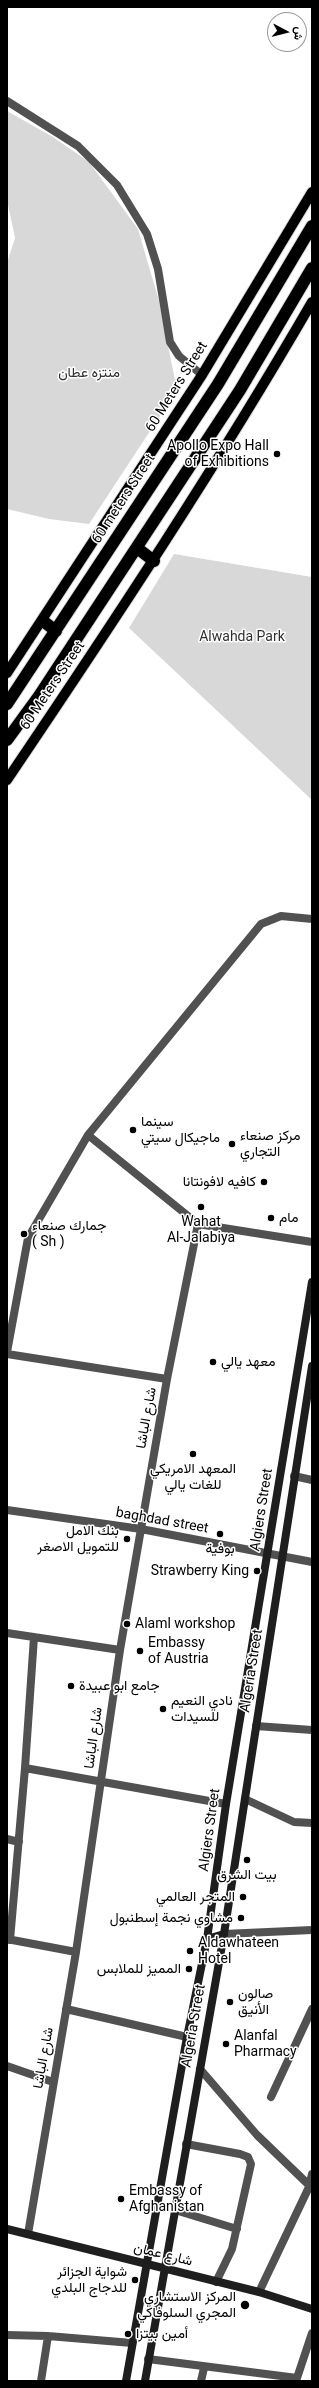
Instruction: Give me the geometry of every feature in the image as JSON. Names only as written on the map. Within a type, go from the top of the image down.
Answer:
[{"type":"highway","name":"60 meters Street","points":[[7,704],[218,384],[312,226]]},
{"type":"highway","name":"60 meters Street","points":[[7,740],[137,548],[240,390],[312,268]]},
{"type":"highway","points":[[137,548],[154,561]]},
{"type":"highway","points":[[43,621],[56,631]]},
{"type":"main road","name":"60 Meters Street","points":[[7,673],[43,621],[202,375],[312,192]]},
{"type":"main road","name":"60 Meters Street","points":[[7,780],[154,561],[258,396],[312,302]]},
{"type":"main road","name":"Algiers Street","points":[[126,2381],[187,2036],[207,1939],[226,1804],[312,1282]]},
{"type":"main road","name":"Algeria Street","points":[[144,2381],[224,1934],[284,1556],[294,1476],[312,1366]]},
{"type":"main road","points":[[207,1939],[224,1934]]},
{"type":"main road","name":"شارع عمان","points":[[7,2229],[165,2270],[258,2292],[312,2309]]},
{"type":"street","points":[[7,101],[78,146],[117,186],[147,234],[158,268],[170,342],[178,356],[202,375]]},
{"type":"street","points":[[167,1379],[7,1353],[28,1238],[88,1135],[261,924],[281,916],[312,919]]},
{"type":"street","points":[[88,1135],[198,1224],[312,1242]]},
{"type":"street","name":"شارع الباشا","points":[[28,2234],[76,1952],[120,1650],[167,1379],[198,1224]]},
{"type":"street","points":[[294,1476],[312,1480]]},
{"type":"street","name":"baghdad street","points":[[7,1510],[141,1529],[312,1562]]},
{"type":"street","points":[[7,1633],[120,1650]]},
{"type":"street","points":[[34,1637],[26,1768],[9,1939],[76,1952]]},
{"type":"street","points":[[256,1726],[312,1730]]},
{"type":"street","points":[[26,1768],[226,1804]]},
{"type":"street","points":[[245,1799],[294,1822],[312,1823]]},
{"type":"street","points":[[7,1839],[19,1842]]},
{"type":"street","points":[[224,1934],[312,1930]]},
{"type":"street","points":[[66,2009],[187,2036]]},
{"type":"street","points":[[271,2098],[312,2009]]},
{"type":"street","points":[[7,2066],[53,2082]]},
{"type":"street","points":[[200,2069],[257,2135],[310,2188]]},
{"type":"street","points":[[186,2144],[240,2154],[248,2157],[251,2164],[237,2229],[230,2253],[216,2282]]},
{"type":"street","points":[[258,2292],[310,2188],[312,2174]]},
{"type":"street","points":[[175,2210],[237,2229]]},
{"type":"street","points":[[148,2359],[296,2380],[312,2333]]},
{"type":"street","points":[[7,2335],[48,2336],[132,2343]]},
{"type":"street","points":[[41,2381],[48,2336]]},
{"type":"street","points":[[201,2381],[204,2368]]},
{"type":"green space","name":"منتزه عطان","points":[[7,111],[53,137],[89,162],[138,229],[159,301],[177,390],[89,524],[49,519],[7,509],[7,263],[15,238],[7,200]]},
{"type":"green space","name":"Alwahda Park","points":[[174,554],[312,577],[312,800],[129,628]]},
{"type":"place","name":"Apollo Expo Hall of Exhibitions","points":[[277,454]]},
{"type":"place","name":"سينما ماجيكال سيتي","points":[[133,1130]]},
{"type":"place","name":"مركز صنعاء التجاري","points":[[232,1144]]},
{"type":"place","name":"كافيه لافونتانا","points":[[264,1182]]},
{"type":"place","name":"Wahat Al-Jalabiya","points":[[201,1207]]},
{"type":"place","name":"مام","points":[[271,1218]]},
{"type":"place","name":"جمارك صنعاء ( Sh )","points":[[24,1234]]},
{"type":"place","name":"معهد يالي","points":[[213,1362]]},
{"type":"place","name":"المعهد الامريكي للغات يالي","points":[[193,1454]]},
{"type":"place","name":"بوفية","points":[[220,1534]]},
{"type":"place","name":"بنك الامل للتمويل الاصغر","points":[[127,1539]]},
{"type":"place","name":"Strawberry King","points":[[257,1571]]},
{"type":"place","name":"Alaml workshop","points":[[127,1624]]},
{"type":"place","name":"Embassy of Austria","points":[[140,1651]]},
{"type":"place","name":"جامع ابو عبيدة","points":[[71,1686]]},
{"type":"place","name":"نادي النعيم للسيدات","points":[[163,1709]]},
{"type":"place","name":"بيت الشرق","points":[[247,1860]]},
{"type":"place","name":"المتجر العالمي","points":[[243,1897]]},
{"type":"place","name":"مشاوي نجمة إسطنبول","points":[[241,1918]]},
{"type":"place","name":"Aldawhateen Hotel","points":[[190,1951]]},
{"type":"place","name":"المميز للملابس","points":[[189,1969]]},
{"type":"place","name":"صالون الأنيق","points":[[230,2002]]},
{"type":"place","name":"Alanfal Pharmacy","points":[[226,2044]]},
{"type":"place","name":"Embassy of Afghanistan","points":[[121,2199]]},
{"type":"place","name":"شواية الجزائر للدجاج البلدي","points":[[135,2280]]},
{"type":"place","name":"المركز الاستشاري المجري السلوفاكي","points":[[245,2305]]},
{"type":"place","name":"أمين بيتزا","points":[[128,2334]]}]
